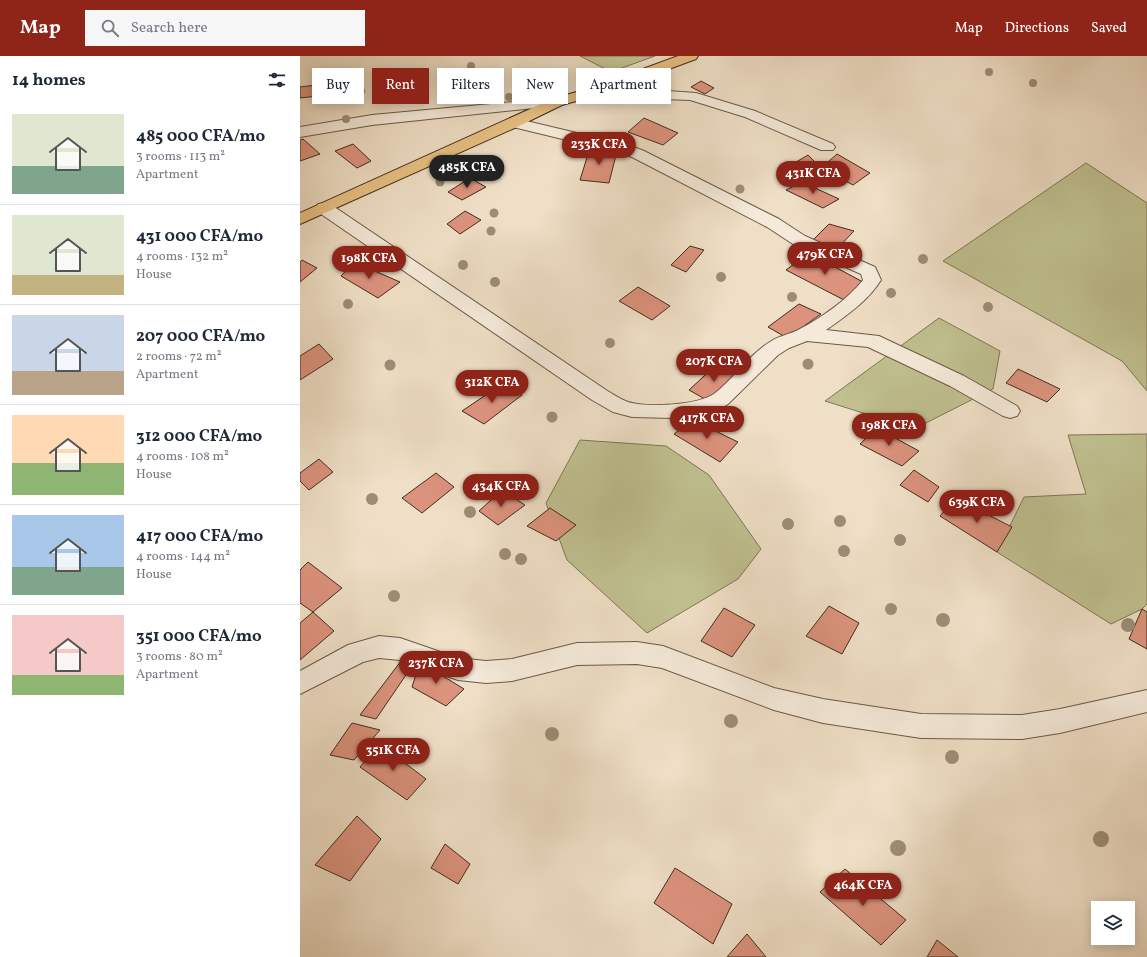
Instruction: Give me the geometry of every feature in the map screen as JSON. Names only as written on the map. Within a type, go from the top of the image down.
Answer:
[{"type":"main road","points":[[659,68],[691,56]]},
{"type":"main road","points":[[300,219],[553,104]]},
{"type":"street","points":[[671,95],[691,96],[750,114],[827,146]]},
{"type":"street","points":[[300,132],[372,120],[536,104]]},
{"type":"street","points":[[324,208],[599,395],[624,408],[648,411],[699,408],[720,400],[768,352],[781,344],[806,334],[835,314],[872,280],[869,271],[799,240],[773,223],[638,154],[624,149],[514,123]]},
{"type":"street","points":[[806,334],[872,341],[957,381],[1010,411]]},
{"type":"street","points":[[300,683],[357,654],[379,647],[400,649],[458,669],[486,672],[512,670],[577,654],[637,653],[663,657],[774,699],[823,711],[921,726],[1022,727],[1060,721],[1147,701]]},
{"type":"green space","points":[[580,56],[655,56],[622,68],[603,68]]},
{"type":"green space","points":[[1086,163],[1147,203],[1147,391],[1122,361],[943,261]]},
{"type":"green space","points":[[939,318],[1000,351],[993,389],[914,429],[825,401]]},
{"type":"green space","points":[[1147,434],[1147,604],[1142,609],[1111,624],[997,552],[1024,497],[1086,494],[1068,435]]},
{"type":"green space","points":[[580,440],[666,446],[709,475],[761,549],[738,579],[647,633],[567,560],[546,503]]},
{"type":"building","points":[[701,81],[714,88],[705,94],[691,87]]},
{"type":"building","points":[[312,86],[312,97],[300,98],[300,87]]},
{"type":"building","points":[[644,118],[678,133],[663,145],[628,132]]},
{"type":"building","points":[[303,139],[320,154],[300,161],[300,140]]},
{"type":"building","points":[[353,144],[371,161],[357,168],[335,151]]},
{"type":"building","points":[[589,151],[617,151],[609,183],[580,180]]},
{"type":"building","points":[[837,154],[870,173],[853,185],[821,168]]},
{"type":"building","points":[[808,155],[821,168],[802,182],[781,171]]},
{"type":"building","points":[[470,178],[486,187],[462,200],[448,192]]},
{"type":"building","points":[[802,182],[839,199],[823,208],[786,190]]},
{"type":"building","points":[[465,211],[481,220],[460,234],[447,224]]},
{"type":"building","points":[[829,224],[854,231],[834,252],[812,241]]},
{"type":"building","points":[[690,246],[704,250],[686,272],[671,265]]},
{"type":"building","points":[[809,253],[863,282],[844,300],[786,270]]},
{"type":"building","points":[[302,260],[317,268],[300,282],[300,262]]},
{"type":"building","points":[[354,262],[400,282],[378,298],[341,276]]},
{"type":"building","points":[[638,287],[670,306],[652,320],[619,301]]},
{"type":"building","points":[[799,304],[821,314],[787,338],[768,327]]},
{"type":"building","points":[[319,344],[333,359],[300,380],[300,356]]},
{"type":"building","points":[[717,364],[739,374],[710,402],[689,390]]},
{"type":"building","points":[[1018,369],[1060,389],[1047,402],[1006,383]]},
{"type":"building","points":[[502,384],[522,395],[484,424],[462,411]]},
{"type":"building","points":[[693,420],[738,442],[720,462],[674,434]]},
{"type":"building","points":[[877,428],[919,451],[902,466],[860,444]]},
{"type":"building","points":[[319,459],[333,472],[309,490],[300,481],[300,473]]},
{"type":"building","points":[[914,470],[939,487],[928,502],[900,485]]},
{"type":"building","points":[[436,473],[454,487],[422,513],[402,498]]},
{"type":"building","points":[[502,490],[525,505],[498,525],[479,511]]},
{"type":"building","points":[[955,498],[1012,527],[997,552],[940,516]]},
{"type":"building","points":[[550,508],[576,525],[556,541],[527,526]]},
{"type":"building","points":[[308,562],[342,588],[313,612],[300,603],[300,570]]},
{"type":"building","points":[[829,606],[859,623],[842,654],[806,636]]},
{"type":"building","points":[[724,608],[755,625],[732,657],[701,641]]},
{"type":"building","points":[[1142,609],[1147,612],[1147,649],[1129,639]]},
{"type":"building","points":[[313,612],[334,631],[300,660],[300,623]]},
{"type":"building","points":[[401,661],[410,669],[376,719],[360,715]]},
{"type":"building","points":[[420,662],[464,689],[446,706],[412,687]]},
{"type":"building","points":[[352,723],[380,730],[354,760],[330,755]]},
{"type":"building","points":[[380,744],[426,779],[407,800],[360,767]]},
{"type":"building","points":[[357,816],[381,839],[350,881],[315,865]]},
{"type":"building","points":[[445,844],[470,864],[458,884],[431,868]]},
{"type":"building","points":[[675,868],[732,904],[713,944],[654,903]]},
{"type":"building","points":[[845,869],[906,920],[881,945],[820,892]]},
{"type":"building","points":[[747,934],[766,957],[727,957]]},
{"type":"building","points":[[937,940],[958,957],[927,957]]}]
